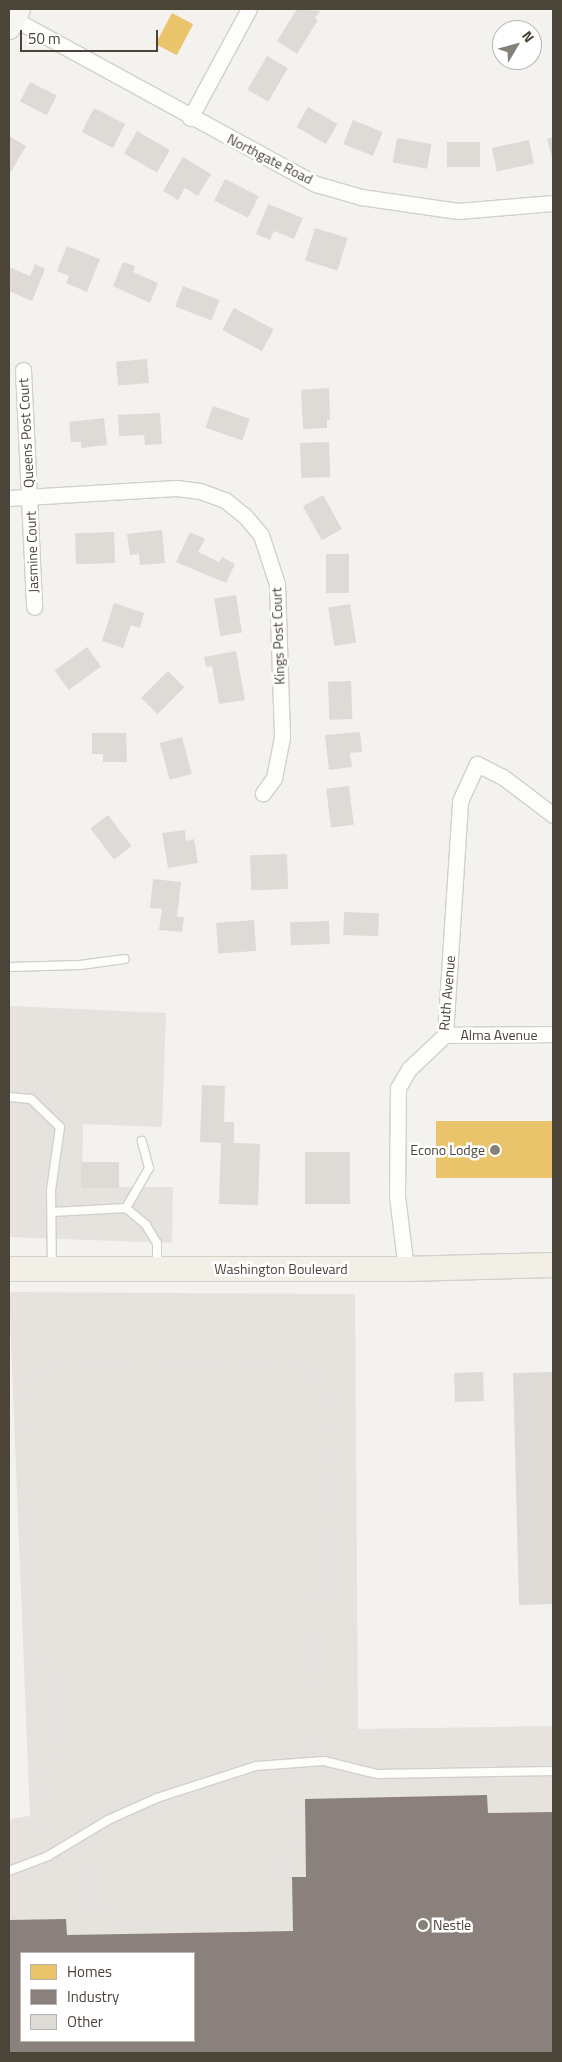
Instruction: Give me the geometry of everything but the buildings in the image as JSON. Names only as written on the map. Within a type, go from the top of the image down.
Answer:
[{"type":"main road","name":"Washington Boulevard","points":[[9,1269],[406,1269],[553,1265]]},
{"type":"street","points":[[190,118],[249,9]]},
{"type":"street","name":"Northgate Road","points":[[14,19],[190,118],[316,184],[361,197],[458,211],[553,202]]},
{"type":"street","name":"Queens Post Court","points":[[23,370],[30,497]]},
{"type":"street","name":"Kings Post Court","points":[[9,498],[176,488],[200,490],[225,500],[261,535],[277,584],[282,738],[274,778],[263,794]]},
{"type":"street","name":"Jasmine Court","points":[[30,497],[34,607]]},
{"type":"street","name":"Ruth Avenue","points":[[406,1269],[397,1196],[398,1088],[409,1069],[446,1035],[460,801],[477,764],[502,777],[553,815]]},
{"type":"street","name":"Alma Avenue","points":[[446,1035],[553,1034]]},
{"type":"lane","points":[[9,967],[80,965],[125,959]]},
{"type":"lane","points":[[9,1097],[31,1099],[60,1127],[51,1190],[52,1269]]},
{"type":"lane","points":[[126,1208],[149,1168],[142,1141]]},
{"type":"lane","points":[[52,1212],[126,1208],[146,1225],[157,1243],[157,1269]]},
{"type":"lane","points":[[9,1871],[48,1856],[108,1820],[157,1798],[256,1766],[324,1761],[377,1774],[553,1771]]},
{"type":"shaded area","points":[[9,1006],[166,1013],[162,1127],[83,1124],[82,1187],[173,1187],[172,1243],[9,1237]]},
{"type":"shaded area","points":[[9,1292],[355,1294],[358,1729],[553,1726],[553,2053],[9,2053],[9,1819],[30,1816]]},
{"type":"shaded area","points":[[302,1361],[311,1365],[320,1379],[326,1422],[328,1599],[313,1600],[318,1739],[306,1760],[298,1787],[300,1853],[283,1854],[286,1924],[112,1925],[110,1906],[95,1905],[96,1854],[45,1827],[42,1767],[56,1764],[55,1674],[42,1652],[26,1653],[18,1390],[43,1368],[67,1364]]},
{"type":"place","name":"Econo Lodge","points":[[495,1150]]},
{"type":"place","name":"Nestle","points":[[423,1925]]}]
